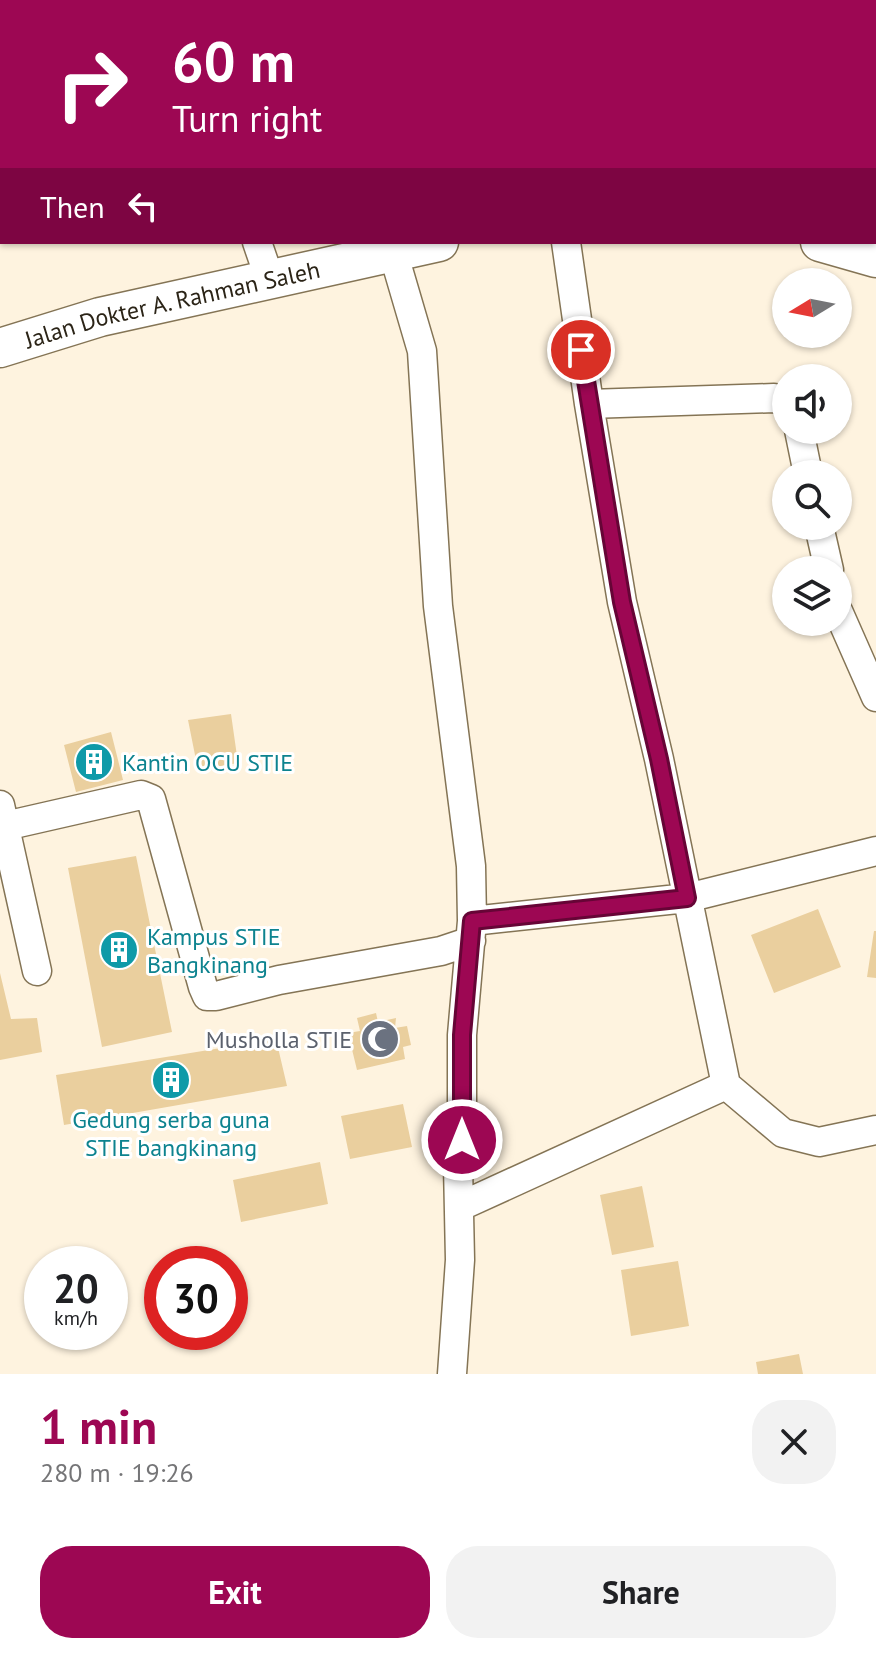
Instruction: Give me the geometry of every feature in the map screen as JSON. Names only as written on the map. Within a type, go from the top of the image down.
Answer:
[{"type":"main road","name":"Jalan Dokter A. Rahman Saleh","points":[[0,348],[100,317],[430,244]]},
{"type":"main road","points":[[827,244],[876,258]]},
{"type":"street","points":[[258,244],[270,280]]},
{"type":"street","points":[[566,244],[622,602],[659,759],[726,1085],[783,1133],[819,1142],[876,1130]]},
{"type":"street","points":[[393,252],[422,351],[438,606],[471,866],[472,931],[462,1035],[462,1140],[458,1165],[460,1260],[452,1374]]},
{"type":"street","points":[[589,404],[772,398]]},
{"type":"street","points":[[849,636],[876,697]]},
{"type":"street","points":[[37,971],[3,815],[141,795],[151,799],[207,996],[441,951],[472,931],[687,898],[876,851]]},
{"type":"street","points":[[461,1206],[726,1085]]},
{"type":"building","points":[[231,714],[238,763],[198,770],[188,720]]},
{"type":"building","name":"Kantin OCU STIE","points":[[111,732],[123,780],[76,792],[64,745]]},
{"type":"building","name":"Kampus STIE Bangkinang","points":[[136,856],[172,1032],[102,1047],[68,868]]},
{"type":"building","points":[[818,909],[841,967],[774,993],[751,935]]},
{"type":"building","points":[[876,931],[876,978],[867,977]]},
{"type":"building","points":[[0,973],[11,1019],[37,1018],[42,1052],[0,1060]]},
{"type":"building","name":"Musholla STIE","points":[[376,1013],[378,1022],[396,1018],[395,1028],[407,1026],[411,1045],[403,1047],[405,1059],[357,1070],[348,1033],[360,1031],[357,1018]]},
{"type":"building","name":"Gedung serba guna STIE bangkinang","points":[[276,1039],[287,1086],[64,1125],[56,1075]]},
{"type":"building","points":[[403,1104],[412,1147],[350,1159],[341,1116]]},
{"type":"building","points":[[320,1162],[328,1204],[241,1222],[233,1180]]},
{"type":"building","points":[[642,1186],[654,1247],[612,1255],[600,1195]]},
{"type":"building","points":[[678,1261],[689,1326],[631,1336],[621,1270]]},
{"type":"building","points":[[799,1354],[803,1374],[758,1374],[756,1362]]},
{"type":"place","name":"Kantin OCU STIE","points":[[94,762]]},
{"type":"place","name":"Kampus STIE Bangkinang","points":[[119,950]]},
{"type":"place","name":"Musholla STIE","points":[[380,1039]]},
{"type":"place","name":"Gedung serba guna STIE bangkinang","points":[[171,1080]]},
{"type":"route","points":[[462,1140],[462,1035],[472,921],[687,898],[659,759],[622,602],[581,350]]}]
